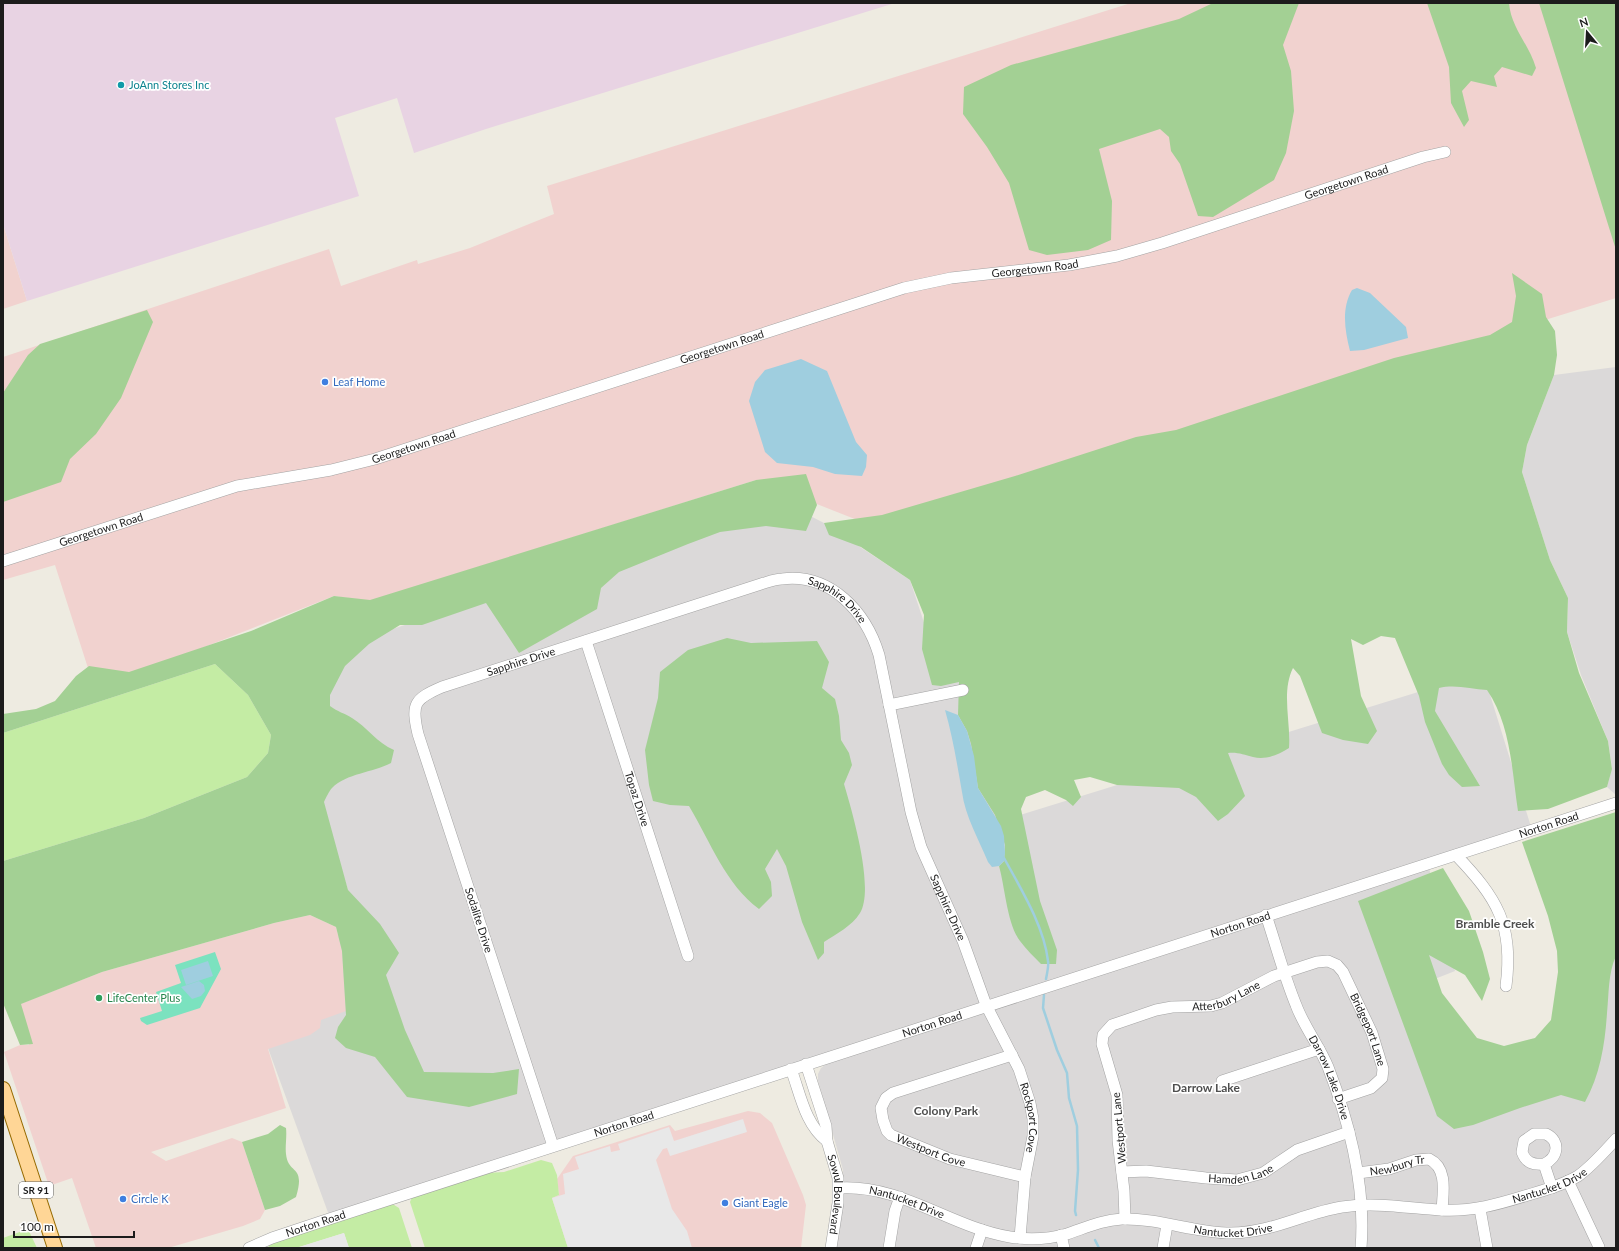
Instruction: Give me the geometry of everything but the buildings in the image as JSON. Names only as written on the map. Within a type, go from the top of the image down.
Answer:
[{"type":"main road","name":"SR 91","points":[[3,1089],[55,1248]]},
{"type":"street","name":"Georgetown Road","points":[[3,560],[237,486],[331,470],[375,460],[904,288],[951,278],[1069,265],[1123,254],[1423,157],[1445,152]]},
{"type":"street","name":"Sapphire Drive","points":[[422,696],[442,687],[761,584],[782,579],[803,580],[826,587],[839,595],[862,617],[875,643],[911,812],[919,842],[962,941],[986,1005]]},
{"type":"street","name":"Topaz Drive","points":[[586,641],[688,956]]},
{"type":"street","points":[[889,704],[963,690]]},
{"type":"street","name":"Sodalite Drive","points":[[422,696],[415,706],[414,713],[418,734],[553,1146]]},
{"type":"street","name":"Norton Road","points":[[249,1248],[272,1238],[320,1222],[986,1005],[1616,803]]},
{"type":"street","points":[[1456,855],[1491,895],[1501,915],[1508,950],[1506,986]]},
{"type":"street","name":"Darrow Lake Drive","points":[[1266,915],[1296,1006],[1319,1049],[1349,1132],[1358,1173],[1362,1235],[1361,1248]]},
{"type":"street","name":"Atterbury Lane","points":[[1117,1023],[1172,1007],[1204,1007],[1222,1003],[1236,998],[1259,983],[1285,972],[1322,961],[1332,962]]},
{"type":"street","name":"Bridgeport Lane","points":[[1332,962],[1340,968],[1372,1032],[1383,1069],[1382,1078],[1371,1088],[1338,1099]]},
{"type":"street","name":"Rockport Cove","points":[[986,1005],[1019,1069],[1030,1103],[1033,1119],[1033,1136],[1025,1177],[1020,1238]]},
{"type":"street","name":"Westport Lane","points":[[1117,1023],[1105,1030],[1102,1039],[1117,1095],[1118,1140],[1125,1219]]},
{"type":"street","points":[[1222,1081],[1319,1049]]},
{"type":"street","name":"Westport Cove","points":[[1012,1055],[894,1093],[884,1101],[881,1112],[887,1131],[895,1137],[950,1159],[1025,1177]]},
{"type":"street","name":"Sowul Boulevard","points":[[806,1064],[826,1126],[827,1141],[835,1167],[839,1188],[831,1248]]},
{"type":"street","name":"Sowul Boulevard","points":[[791,1069],[812,1126],[818,1135],[827,1141]]},
{"type":"street","name":"Hamden Lane","points":[[1122,1172],[1146,1171],[1237,1180],[1263,1173],[1297,1150],[1349,1132]]},
{"type":"street","name":"Nantucket Drive","points":[[839,1188],[854,1187],[873,1189],[900,1197],[982,1230],[1020,1238],[1041,1238],[1061,1235],[1100,1223],[1125,1219],[1214,1232],[1246,1232],[1281,1225],[1326,1210],[1360,1205],[1442,1210],[1480,1209],[1552,1188],[1568,1181],[1584,1172],[1616,1139]]},
{"type":"street","name":"Newbury Tr","points":[[1358,1173],[1382,1170],[1416,1160],[1429,1159],[1439,1168],[1443,1178],[1442,1210]]},
{"type":"street","points":[[1544,1164],[1552,1188]]},
{"type":"street","points":[[1568,1181],[1599,1248]]},
{"type":"street","points":[[889,1248],[900,1197]]},
{"type":"street","points":[[1480,1209],[1487,1248]]},
{"type":"street","points":[[1163,1248],[1167,1225]]},
{"type":"street","points":[[976,1248],[982,1230]]},
{"type":"street","points":[[1061,1235],[1064,1248]]},
{"type":"shaded area","points":[[3,3],[895,3],[486,129],[414,153],[397,98],[335,118],[359,196],[27,301],[3,224]]},
{"type":"shaded area","points":[[1131,3],[1540,3],[1616,238],[1616,298],[875,527],[756,480],[370,601],[334,596],[95,690],[55,565],[3,580],[3,357],[329,249],[341,286],[417,260],[418,264],[470,248],[554,214],[547,186]]},
{"type":"shaded area","points":[[3,224],[27,301],[3,309]]},
{"type":"shaded area","points":[[1616,367],[1616,795],[1607,787],[1612,768],[1608,741],[1581,675],[1567,632],[1568,598],[1550,560],[1522,472],[1527,445],[1554,375]]},
{"type":"shaded area","points":[[783,502],[824,523],[910,580],[933,650],[960,681],[1007,819],[1483,672],[1532,830],[330,1218],[268,1048],[315,1031],[321,1020],[348,890],[279,666]]},
{"type":"shaded area","points":[[1429,868],[1455,971],[1407,990],[1446,1118],[1587,1022],[1616,955],[1616,1248],[835,1248],[844,1198],[843,1170],[818,1081],[818,1074],[821,1068],[829,1062]]},
{"type":"shaded area","points":[[310,915],[336,927],[342,951],[346,1011],[321,1020],[320,1028],[310,1035],[268,1049],[286,1108],[151,1152],[166,1161],[232,1138],[242,1142],[265,1210],[260,1219],[243,1226],[168,1248],[96,1248],[72,1178],[49,1186],[4,1052],[20,1045],[29,1045],[20,1004],[102,972],[274,923]]},
{"type":"shaded area","points":[[748,1111],[760,1113],[772,1123],[803,1195],[806,1205],[801,1248],[568,1248],[552,1198],[559,1195],[557,1179],[573,1156],[670,1125],[675,1131]]},
{"type":"shaded area","points":[[743,1119],[747,1132],[670,1156],[667,1148],[663,1149],[656,1160],[672,1209],[687,1231],[692,1248],[568,1248],[552,1198],[565,1194],[563,1174],[579,1169],[575,1157],[610,1146],[611,1152],[620,1150],[618,1144],[669,1127],[674,1141]]},
{"type":"shaded area","points":[[344,1233],[349,1248],[296,1248]]},
{"type":"green space","points":[[1213,3],[1299,3],[1283,45],[1291,71],[1294,111],[1286,153],[1274,180],[1213,217],[1198,216],[1180,164],[1171,151],[1169,137],[1160,129],[1099,149],[1112,201],[1111,240],[1088,250],[1047,255],[1029,250],[1009,183],[987,147],[963,114],[964,87],[1011,65],[1179,19]]},
{"type":"green space","points":[[1427,3],[1509,3],[1513,20],[1536,68],[1532,76],[1502,67],[1494,76],[1497,87],[1471,81],[1462,91],[1469,120],[1464,127],[1451,103],[1449,67]]},
{"type":"green space","points":[[1539,3],[1616,3],[1616,250]]},
{"type":"green space","points":[[1512,273],[1542,294],[1546,317],[1555,331],[1557,355],[1554,375],[1527,445],[1522,472],[1550,560],[1568,598],[1567,632],[1579,673],[1608,741],[1612,769],[1607,787],[1548,809],[1518,811],[1506,733],[1495,704],[1487,690],[1457,687],[1439,688],[1435,711],[1480,786],[1462,787],[1449,775],[1442,764],[1425,722],[1419,696],[1395,638],[1381,636],[1363,645],[1351,639],[1361,696],[1377,731],[1368,744],[1343,740],[1322,733],[1300,676],[1293,668],[1289,677],[1287,697],[1289,748],[1276,755],[1263,758],[1238,753],[1228,753],[1245,796],[1228,814],[1218,821],[1196,797],[1179,788],[1117,785],[1090,777],[1074,780],[1081,797],[1073,806],[1066,800],[1045,790],[1026,797],[1021,809],[1040,901],[1057,950],[1056,964],[1041,964],[1020,941],[1012,925],[999,866],[1004,861],[1005,845],[995,815],[978,788],[971,744],[967,731],[958,715],[959,682],[941,686],[932,685],[922,649],[924,615],[910,580],[861,547],[829,535],[824,523],[882,515],[1015,476],[1136,437],[1176,430],[1394,358],[1490,335],[1512,322],[1516,296]]},
{"type":"green space","points":[[147,310],[153,322],[121,398],[96,434],[70,459],[61,482],[3,502],[3,393],[28,355],[40,344]]},
{"type":"green space","points":[[806,474],[817,505],[806,531],[766,526],[720,532],[619,572],[601,588],[597,609],[519,653],[486,603],[422,625],[400,625],[369,644],[345,666],[330,695],[330,706],[349,716],[382,743],[394,750],[391,763],[352,776],[338,783],[331,789],[324,802],[348,890],[380,924],[399,953],[386,975],[405,1030],[424,1072],[493,1073],[519,1069],[517,1094],[469,1107],[407,1097],[375,1057],[346,1048],[335,1038],[338,1027],[346,1015],[342,951],[336,927],[310,915],[274,923],[102,972],[21,1004],[33,1044],[20,1045],[3,1003],[3,861],[144,818],[247,777],[268,753],[271,735],[248,695],[215,664],[3,733],[3,714],[36,709],[55,701],[76,676],[89,666],[129,672],[251,631],[334,596],[370,600],[756,480]]},
{"type":"green space","points":[[727,638],[751,643],[817,641],[829,662],[822,688],[835,699],[839,716],[841,740],[849,753],[852,765],[844,784],[857,830],[864,869],[865,887],[864,902],[857,918],[839,933],[824,942],[824,953],[818,960],[802,922],[786,866],[777,849],[765,869],[771,882],[772,896],[759,909],[747,899],[728,875],[689,806],[670,805],[653,801],[649,785],[645,750],[658,698],[660,672],[688,650]]},
{"type":"green space","points":[[215,664],[248,695],[271,735],[268,753],[247,777],[144,818],[3,861],[3,733]]},
{"type":"green space","points":[[1616,812],[1616,956],[1610,976],[1605,1036],[1601,1059],[1585,1102],[1561,1095],[1473,1125],[1454,1129],[1437,1116],[1358,901],[1443,868],[1469,911],[1483,952],[1490,979],[1482,1001],[1465,975],[1429,955],[1442,993],[1477,1038],[1504,1046],[1535,1038],[1551,1020],[1558,972],[1557,951],[1548,916],[1522,842]]},
{"type":"green space","points":[[215,952],[221,969],[200,1008],[147,1025],[141,1021],[140,1018],[162,1011],[156,992],[181,983],[175,965]]},
{"type":"green space","points":[[280,1125],[286,1128],[287,1161],[298,1174],[299,1187],[296,1197],[280,1206],[265,1210],[242,1142],[268,1134]]},
{"type":"green space","points":[[541,1160],[552,1163],[557,1175],[559,1195],[552,1198],[568,1248],[425,1248],[410,1202],[412,1197],[486,1173],[504,1172]]},
{"type":"green space","points":[[391,1203],[399,1208],[412,1248],[349,1248],[344,1233],[296,1248],[268,1248],[269,1245],[288,1235]]},
{"type":"green space","points":[[28,1229],[37,1248],[3,1248],[3,1238]]},
{"type":"water","points":[[1357,288],[1370,293],[1406,327],[1408,338],[1364,350],[1350,351],[1345,312],[1352,290]]},
{"type":"water","points":[[801,359],[827,371],[856,442],[867,455],[866,467],[862,476],[835,474],[813,467],[777,463],[765,452],[749,401],[755,382],[765,370]]},
{"type":"water","points":[[945,710],[958,715],[967,731],[974,756],[978,788],[1001,826],[1004,836],[1005,853],[1004,861],[999,866],[992,867],[988,862],[966,810],[953,741]]},
{"type":"water","points":[[208,961],[213,976],[186,985],[181,970]]},
{"type":"water","points":[[199,981],[204,985],[205,991],[201,996],[192,999],[181,987]]},
{"type":"waterway","points":[[1004,858],[1031,908],[1042,934],[1048,963],[1046,979]]},
{"type":"waterway","points":[[1044,995],[1043,1008],[1057,1050],[1067,1073],[1069,1098],[1077,1126],[1078,1170],[1076,1215]]},
{"type":"waterway","points":[[1095,1240],[1099,1248]]},
{"type":"place","name":"JoAnn Stores Inc","points":[[121,85]]},
{"type":"place","name":"Leaf Home","points":[[325,382]]},
{"type":"place","name":"LifeCenter Plus","points":[[99,998]]},
{"type":"place","name":"Circle K","points":[[123,1199]]},
{"type":"place","name":"Giant Eagle","points":[[725,1203]]},
{"type":"district","name":"Bramble Creek","points":[[1495,924]]},
{"type":"district","name":"Darrow Lake","points":[[1206,1088]]},
{"type":"district","name":"Colony Park","points":[[946,1111]]}]
